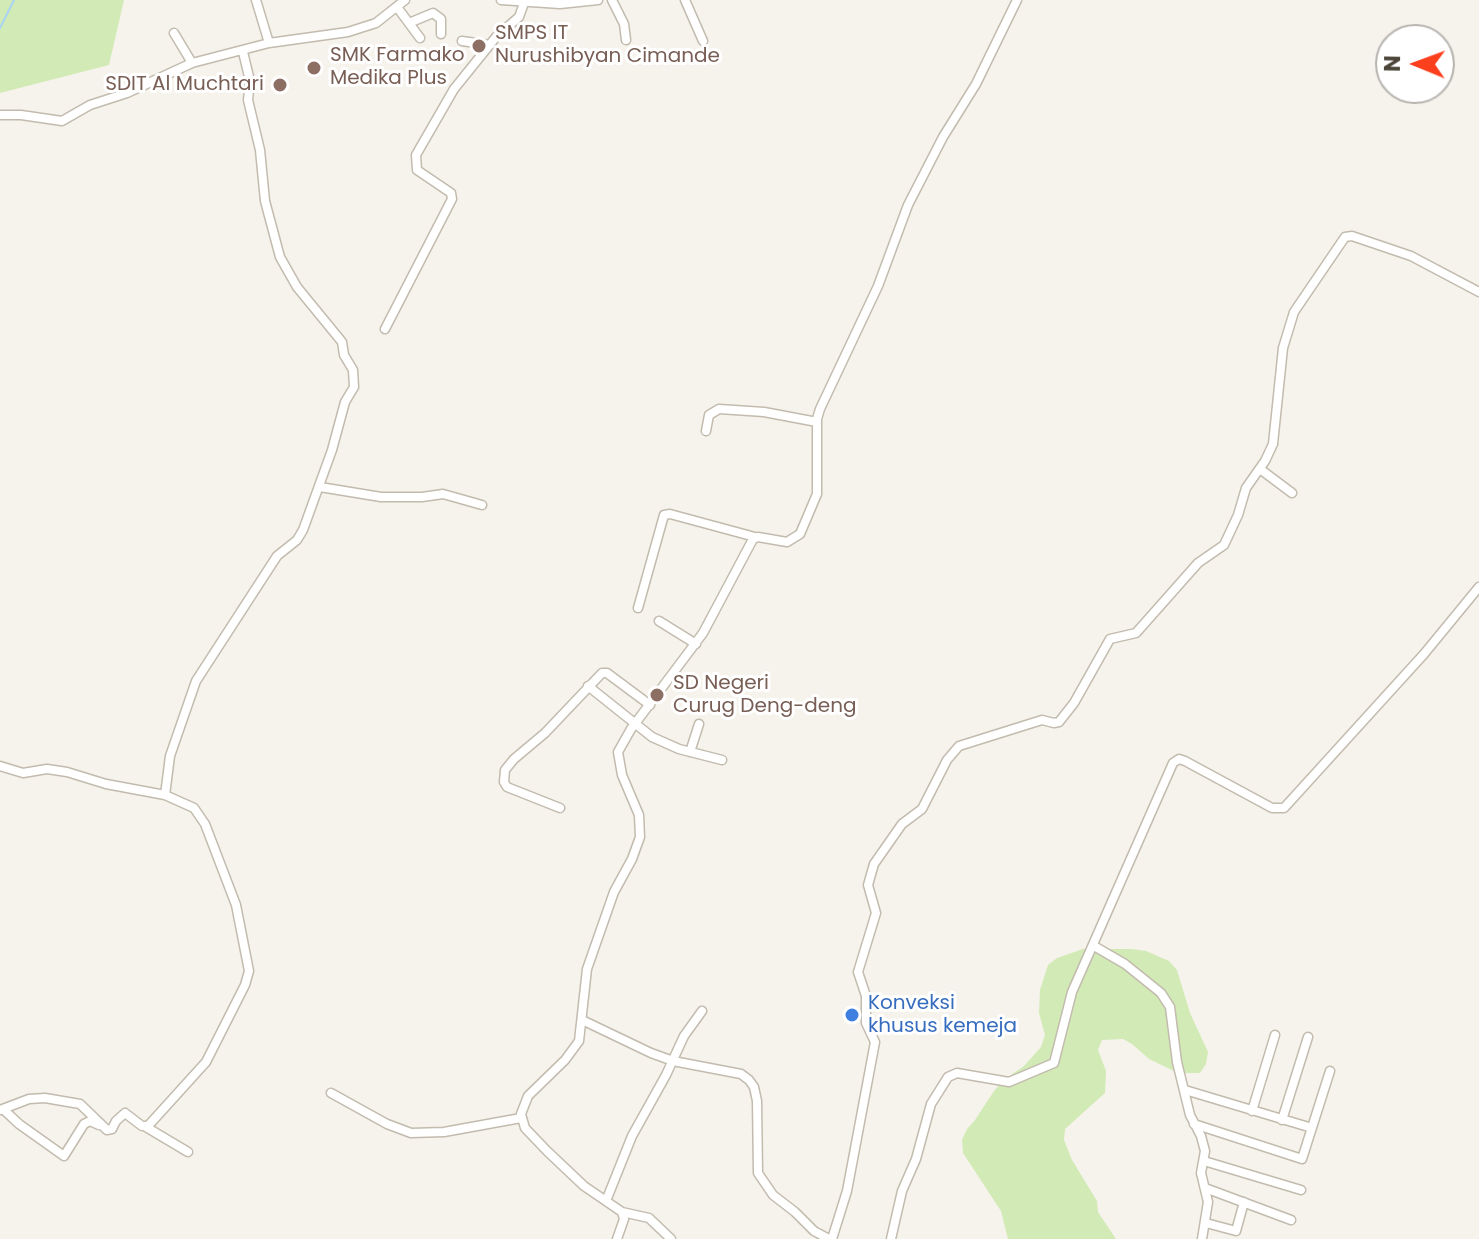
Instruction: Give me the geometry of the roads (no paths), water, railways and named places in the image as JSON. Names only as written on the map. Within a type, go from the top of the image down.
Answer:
[{"type":"street","points":[[256,0],[269,43]]},
{"type":"street","points":[[0,115],[62,121],[90,105],[127,93],[192,63],[269,43],[348,32],[376,23],[405,0]]},
{"type":"street","points":[[501,0],[560,4],[598,0]]},
{"type":"street","points":[[612,0],[624,24],[626,40]]},
{"type":"street","points":[[685,0],[703,41]]},
{"type":"street","points":[[638,608],[664,515],[787,542],[800,534],[818,490],[817,422],[820,409],[878,286],[903,214],[938,145],[976,84],[1017,0]]},
{"type":"street","points":[[385,329],[452,199],[451,193],[417,170],[416,155],[454,89],[490,45],[519,17],[524,3]]},
{"type":"street","points":[[397,7],[420,38]]},
{"type":"street","points":[[409,23],[433,13],[441,19],[441,34]]},
{"type":"street","points":[[174,33],[192,63]]},
{"type":"street","points":[[462,41],[490,45]]},
{"type":"street","points":[[165,795],[170,756],[196,681],[277,556],[297,540],[320,487],[342,411],[354,387],[354,376],[341,341],[297,287],[280,257],[265,201],[260,150],[248,100],[250,81],[243,52]]},
{"type":"street","points":[[582,1020],[673,1061],[741,1074],[749,1080],[757,1101],[758,1173],[775,1198],[814,1231],[830,1239],[845,1199],[875,1042],[866,1023],[866,996],[858,972],[876,913],[868,885],[872,867],[902,824],[922,809],[947,760],[959,746],[1042,720],[1059,722],[1074,703],[1110,639],[1138,631],[1198,563],[1224,545],[1244,493],[1273,444],[1281,357],[1288,329],[1302,296],[1345,237],[1349,235],[1411,256],[1479,292]]},
{"type":"street","points":[[706,431],[709,415],[719,409],[764,412],[817,422]]},
{"type":"street","points":[[1260,469],[1292,493]]},
{"type":"street","points":[[320,487],[381,497],[443,494],[482,505]]},
{"type":"street","points":[[671,1239],[649,1218],[622,1212],[584,1186],[525,1128],[521,1118],[528,1096],[577,1046],[589,960],[614,892],[640,837],[639,815],[618,759],[621,745],[696,644],[755,537]]},
{"type":"street","points":[[891,1239],[902,1191],[916,1159],[931,1104],[942,1084],[954,1073],[1009,1082],[1051,1065],[1057,1055],[1069,1001],[1175,761],[1185,761],[1272,808],[1284,808],[1419,661],[1479,587]]},
{"type":"street","points":[[659,621],[696,644]]},
{"type":"street","points":[[560,808],[507,787],[505,770],[514,759],[545,733],[604,672],[650,705]]},
{"type":"street","points":[[588,686],[652,737],[722,760]]},
{"type":"street","points":[[690,752],[699,724]]},
{"type":"street","points":[[0,766],[23,773],[56,769],[106,784],[165,795],[194,808],[205,824],[236,905],[249,971],[206,1062],[146,1127]]},
{"type":"street","points":[[1094,946],[1116,957],[1167,1001],[1185,1090],[1194,1124],[1204,1145],[1201,1173],[1208,1202],[1202,1239]]},
{"type":"street","points":[[606,1201],[632,1136],[688,1029],[702,1011]]},
{"type":"street","points":[[1252,1111],[1275,1035]]},
{"type":"street","points":[[1282,1120],[1308,1037]]},
{"type":"street","points":[[1194,1124],[1302,1159],[1330,1071]]},
{"type":"street","points":[[1185,1090],[1312,1128]]},
{"type":"street","points":[[331,1093],[387,1124],[411,1133],[444,1132],[521,1118]]},
{"type":"street","points":[[2,1110],[35,1098],[68,1100],[84,1107],[99,1125]]},
{"type":"street","points":[[2,1110],[64,1156],[84,1124],[90,1121],[107,1130],[112,1129],[118,1119],[127,1113],[188,1152]]},
{"type":"street","points":[[1204,1161],[1301,1190]]},
{"type":"street","points":[[1205,1188],[1291,1220]]},
{"type":"street","points":[[1206,1223],[1236,1231],[1244,1202]]},
{"type":"street","points":[[617,1239],[624,1219],[622,1212]]},
{"type":"waterway","points":[[0,28],[14,0]]},
{"type":"place","name":"SMPS IT Nurushibyan Cimande","points":[[479,46]]},
{"type":"place","name":"SMK Farmako Medika Plus","points":[[314,68]]},
{"type":"place","name":"SDIT Al Muchtari","points":[[280,85]]},
{"type":"place","name":"SD Negeri Curug Deng-deng","points":[[657,695]]},
{"type":"place","name":"Konveksi khusus kemeja","points":[[852,1015]]}]
